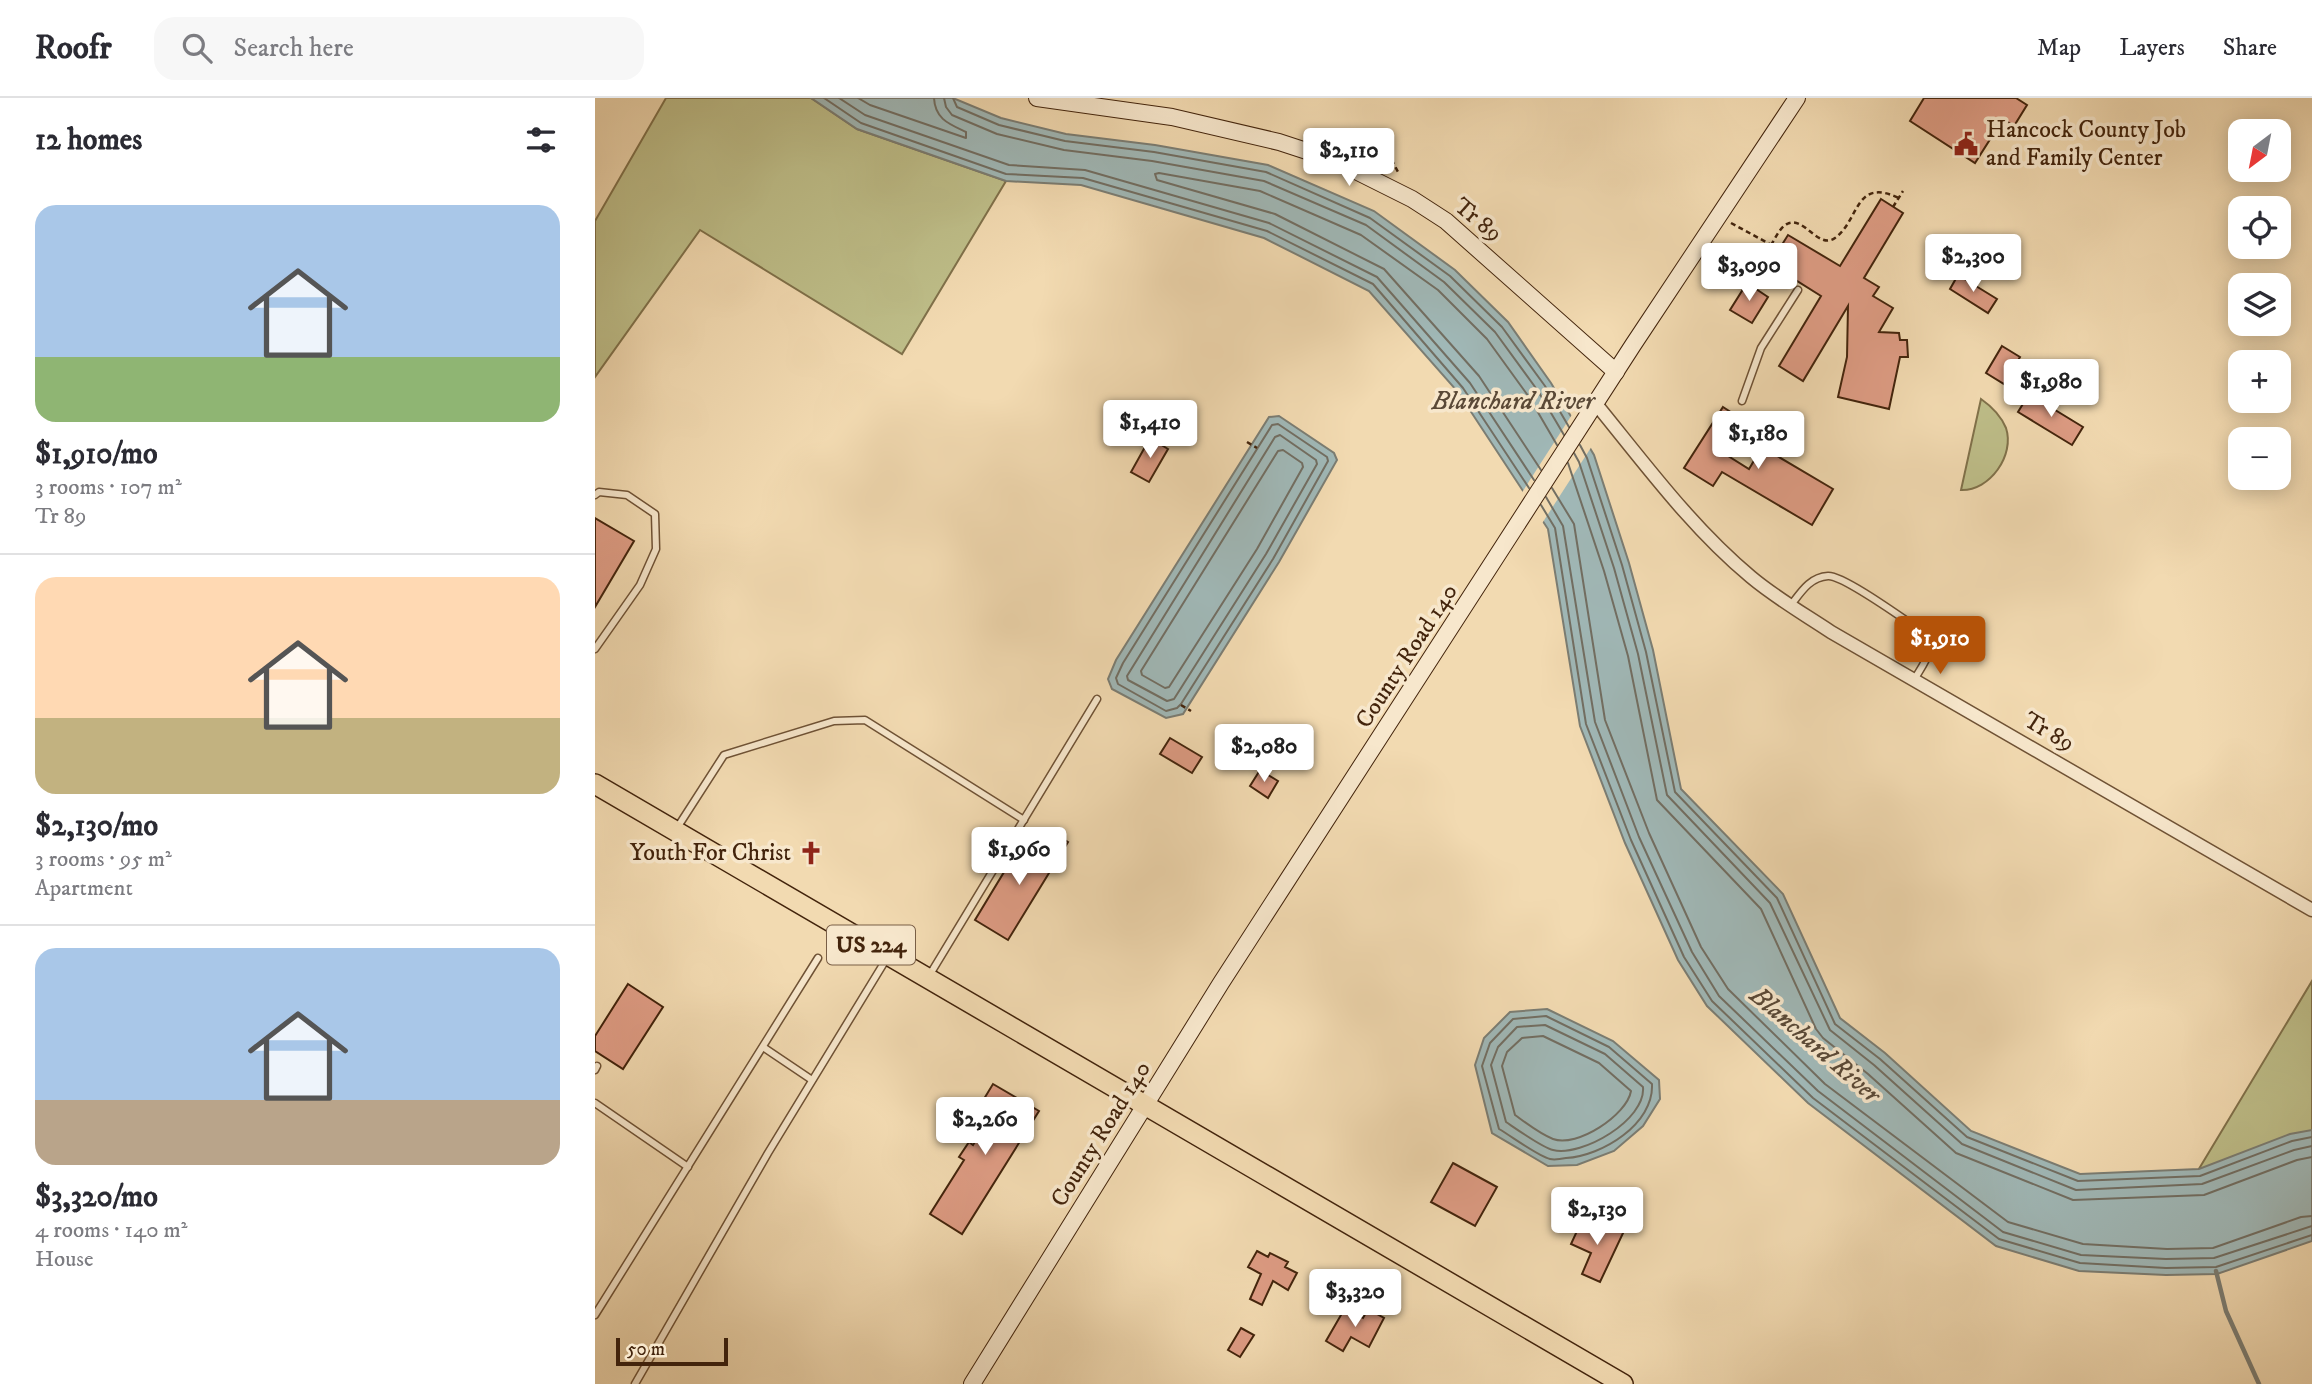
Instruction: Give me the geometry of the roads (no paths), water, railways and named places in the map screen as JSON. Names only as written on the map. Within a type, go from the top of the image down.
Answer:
[{"type":"main road","name":"US 224","points":[[595,784],[1623,1384]]},
{"type":"street","name":"Tr 89","points":[[1037,98],[1171,117],[1279,142],[1334,160],[1412,199],[1446,221],[1616,372]]},
{"type":"street","name":"County Road 140","points":[[972,1384],[1229,971],[1616,372],[1797,98]]},
{"type":"street","name":"Tr 89","points":[[1596,404],[1663,487],[1709,536],[1749,575],[1790,606],[2312,910]]},
{"type":"lane","points":[[1742,401],[1761,348],[1798,290]]},
{"type":"lane","points":[[595,495],[599,492],[627,495],[655,514],[656,549],[640,585],[595,649]]},
{"type":"lane","points":[[1790,606],[1807,584],[1817,579],[1830,576],[1846,582],[1926,634],[1931,650],[1914,680]]},
{"type":"lane","points":[[928,978],[1097,699]]},
{"type":"lane","points":[[675,831],[724,755],[834,721],[865,720],[1024,820]]},
{"type":"lane","points":[[635,1384],[768,1153],[889,955]]},
{"type":"lane","points":[[595,1315],[818,958]]},
{"type":"lane","points":[[763,1046],[812,1080]]},
{"type":"lane","points":[[595,1103],[688,1167]]},
{"type":"water","name":"Blanchard River","points":[[811,98],[953,98],[1001,118],[1066,134],[1155,145],[1268,165],[1374,211],[1455,270],[1508,322],[1551,383],[1594,455],[1629,563],[1653,650],[1681,789],[1783,894],[1840,1018],[1885,1053],[1971,1131],[2080,1174],[2199,1169],[2290,1134],[2312,1130],[2312,1241],[2217,1274],[2166,1275],[2079,1271],[1996,1246],[1808,1103],[1707,1006],[1678,960],[1625,843],[1580,726],[1548,529],[1458,392],[1369,291],[1264,238],[1081,185],[1006,181],[857,129]]},
{"type":"water","points":[[1279,416],[1334,453],[1337,460],[1279,562],[1183,714],[1166,718],[1112,689],[1108,679],[1116,660],[1269,417]]},
{"type":"water","points":[[1547,1009],[1613,1041],[1659,1080],[1660,1099],[1643,1126],[1614,1151],[1577,1165],[1548,1166],[1492,1133],[1475,1065],[1484,1038],[1510,1012]]},
{"type":"waterway","points":[[2216,1271],[2226,1311],[2259,1384]]},
{"type":"place","name":"Hancock County Job and Family Center","points":[[1966,144]]},
{"type":"place","name":"Youth For Christ","points":[[811,853]]}]
